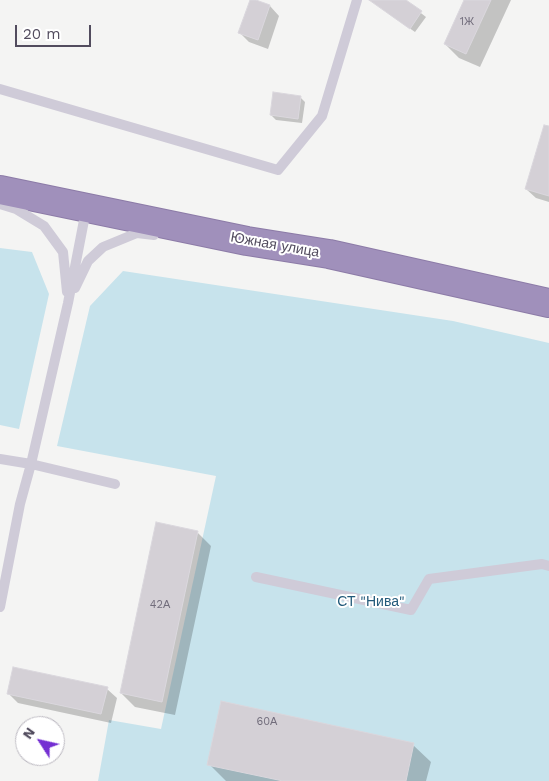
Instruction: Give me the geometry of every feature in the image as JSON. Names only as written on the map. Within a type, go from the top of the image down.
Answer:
[{"type":"highway","name":"Южная улица","points":[[0,190],[247,241],[329,254],[549,303]]},
{"type":"lane","points":[[0,89],[278,170],[322,116],[357,0]]},
{"type":"lane","points":[[0,204],[16,209],[44,226],[59,246],[63,252],[68,303]]},
{"type":"lane","points":[[0,607],[20,504],[68,303],[86,208]]},
{"type":"lane","points":[[68,303],[88,261],[103,247],[137,233],[166,236]]},
{"type":"lane","points":[[185,238],[329,254]]},
{"type":"lane","points":[[0,459],[31,464],[115,484]]},
{"type":"lane","points":[[256,577],[410,610],[429,579],[542,564],[549,566]]},
{"type":"green space","points":[[0,248],[32,252],[49,294],[19,429],[0,425]]},
{"type":"green space","name":"СТ \"Нива\"","points":[[123,271],[453,321],[549,343],[549,781],[98,781],[109,720],[161,729],[216,476],[57,446],[90,306]]},
{"type":"building","points":[[250,0],[270,5],[258,40],[238,33]]},
{"type":"building","points":[[369,0],[406,0],[422,11],[410,29]]},
{"type":"building","points":[[464,0],[491,0],[466,54],[444,44]]},
{"type":"building","points":[[273,92],[301,96],[298,119],[270,115]]},
{"type":"building","points":[[544,125],[549,126],[549,196],[525,189]]},
{"type":"building","points":[[156,522],[198,531],[162,702],[120,693]]},
{"type":"building","points":[[13,667],[108,687],[101,714],[7,694]]},
{"type":"building","points":[[221,701],[414,743],[406,781],[283,781],[207,765]]}]
